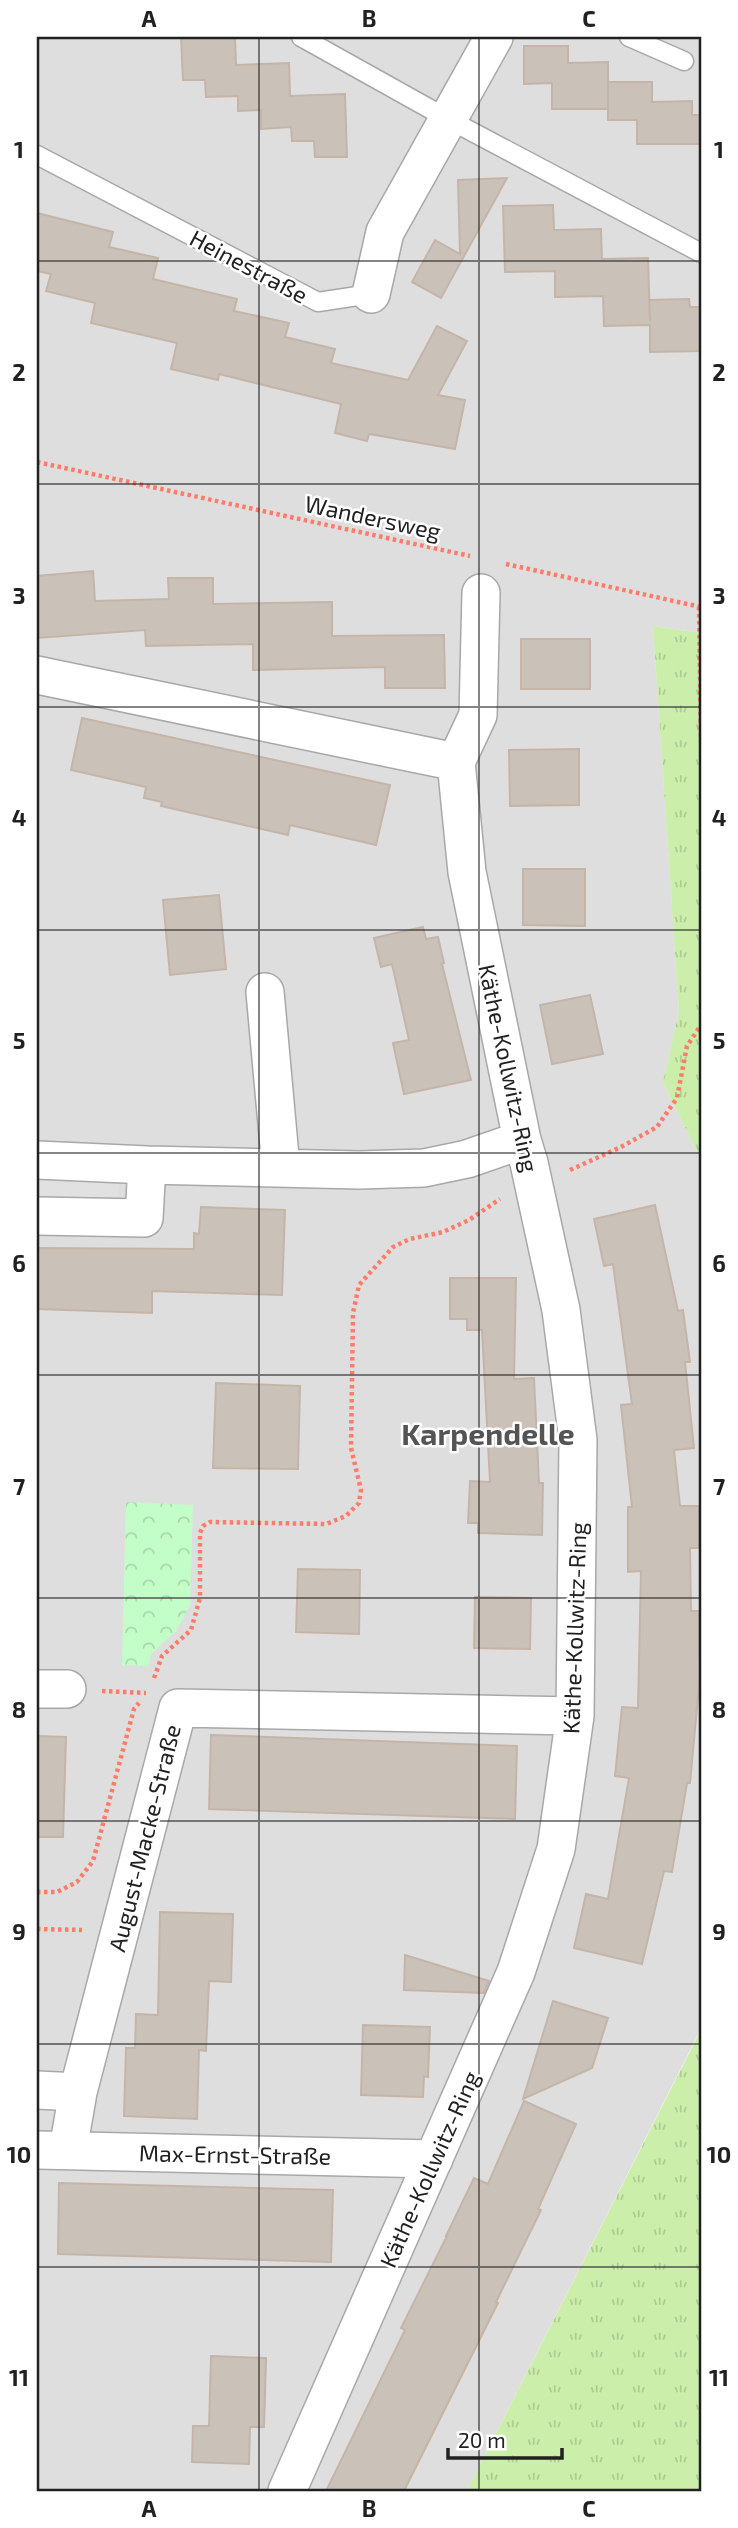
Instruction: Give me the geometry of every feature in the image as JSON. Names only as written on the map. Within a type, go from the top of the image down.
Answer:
[{"type":"street","name":"Heinestraße","points":[[371,294],[385,232],[494,37]]},
{"type":"street","points":[[37,675],[456,762],[478,715],[479,575]]},
{"type":"street","name":"Käthe-Kollwitz-Ring","points":[[287,2491],[516,1972],[556,1849],[575,1716],[578,1440],[561,1310],[467,872],[456,762]]},
{"type":"street","points":[[265,992],[281,1168]]},
{"type":"street","points":[[37,1160],[359,1170],[424,1168],[467,1159],[528,1163]]},
{"type":"street","points":[[37,1216],[144,1218],[147,1165]]},
{"type":"street","name":"August-Macke-Straße","points":[[52,2150],[78,2092],[163,1700],[575,1716]]},
{"type":"street","points":[[37,2091],[78,2092]]},
{"type":"street","name":"Max-Ernst-Straße","points":[[52,2150],[434,2159]]},
{"type":"lane","points":[[301,37],[448,119],[701,253]]},
{"type":"lane","points":[[629,37],[684,61]]},
{"type":"lane","name":"Heinestraße","points":[[37,155],[318,302],[371,294]]},
{"type":"path","name":"Wandersweg","points":[[37,462],[479,575]]},
{"type":"path","points":[[502,563],[700,607],[701,743]]},
{"type":"path","points":[[163,1700],[162,1656],[191,1630],[200,1598],[200,1533],[203,1526],[210,1522],[326,1524],[346,1516],[359,1503],[361,1490],[351,1448],[353,1313],[359,1286],[393,1247],[410,1239],[443,1232],[469,1220],[507,1194],[528,1163],[621,1147],[657,1126],[677,1098],[687,1046],[701,1025]]},
{"type":"path","points":[[52,1689],[163,1700]]},
{"type":"path","points":[[37,1892],[57,1892],[78,1882],[93,1861],[134,1709],[163,1700]]},
{"type":"shaded area","points":[[37,37],[701,37],[701,633],[653,626],[679,1012],[663,1082],[701,1160],[701,2028],[467,2491],[37,2491]]},
{"type":"shaded area","points":[[37,1172],[121,1176],[117,1202],[37,1199]]},
{"type":"green space","points":[[653,626],[701,633],[701,1160],[663,1082],[679,1012]]},
{"type":"green space","points":[[126,1502],[193,1505],[190,1605],[176,1631],[151,1654],[149,1666],[122,1665]]},
{"type":"green space","points":[[701,2028],[701,2491],[467,2491],[696,2040]]},
{"type":"building","points":[[181,37],[235,37],[236,65],[289,63],[290,96],[345,94],[347,157],[315,157],[314,141],[292,141],[291,127],[261,129],[261,110],[238,111],[238,96],[206,97],[205,80],[183,80]]},
{"type":"building","points":[[524,46],[568,46],[568,63],[608,62],[608,109],[552,109],[552,83],[524,84]]},
{"type":"building","points":[[608,82],[652,82],[652,102],[692,101],[692,115],[701,115],[701,144],[637,144],[637,120],[608,120]]},
{"type":"building","points":[[507,178],[441,298],[412,282],[435,240],[460,254],[458,180]]},
{"type":"building","points":[[553,205],[554,230],[601,229],[602,259],[648,258],[649,300],[689,299],[690,307],[701,307],[701,351],[650,352],[650,325],[604,326],[603,296],[555,297],[555,271],[505,272],[503,206]]},
{"type":"building","points":[[37,213],[113,232],[109,247],[158,258],[153,279],[237,299],[234,311],[289,323],[285,337],[335,349],[331,363],[408,380],[437,326],[467,341],[438,395],[465,400],[455,449],[369,434],[367,441],[335,433],[341,404],[219,374],[218,380],[171,369],[177,343],[91,323],[95,303],[46,291],[51,274],[37,271]]},
{"type":"building","points":[[93,571],[95,601],[169,599],[168,578],[213,578],[213,604],[332,602],[332,636],[444,635],[445,688],[385,688],[385,667],[253,670],[253,644],[146,646],[145,630],[37,638],[37,576]]},
{"type":"building","points":[[521,639],[590,639],[590,689],[521,689]]},
{"type":"building","points":[[82,718],[390,785],[376,845],[290,825],[288,835],[161,806],[162,802],[144,798],[146,787],[71,770]]},
{"type":"building","points":[[579,749],[579,805],[510,806],[509,750]]},
{"type":"building","points":[[523,869],[585,869],[585,926],[523,925]]},
{"type":"building","points":[[219,895],[226,969],[170,975],[163,900]]},
{"type":"building","points":[[423,927],[426,939],[438,937],[444,963],[442,964],[471,1080],[404,1094],[393,1043],[409,1040],[392,964],[381,967],[374,938]]},
{"type":"building","points":[[590,995],[603,1054],[552,1064],[540,1005]]},
{"type":"building","points":[[655,1205],[678,1311],[683,1310],[690,1362],[685,1362],[694,1448],[674,1450],[680,1506],[699,1506],[699,1548],[690,1548],[691,1611],[699,1611],[701,1664],[690,1783],[687,1783],[672,1872],[664,1871],[642,1964],[574,1948],[586,1894],[608,1899],[629,1778],[615,1776],[622,1707],[638,1708],[641,1571],[628,1572],[628,1507],[632,1507],[621,1405],[632,1404],[613,1264],[604,1266],[594,1219]]},
{"type":"building","points":[[201,1207],[285,1210],[282,1295],[152,1291],[152,1313],[37,1309],[37,1248],[194,1249],[194,1233],[199,1234]]},
{"type":"building","points":[[450,1278],[516,1278],[514,1379],[534,1378],[539,1483],[543,1483],[542,1535],[478,1533],[478,1523],[468,1523],[470,1481],[490,1482],[482,1330],[467,1330],[467,1319],[450,1319]]},
{"type":"building","points":[[216,1383],[300,1386],[298,1469],[213,1468]]},
{"type":"building","points":[[298,1569],[360,1570],[359,1634],[296,1632]]},
{"type":"building","points":[[475,1597],[531,1598],[530,1649],[474,1648]]},
{"type":"building","points":[[211,1735],[517,1746],[515,1819],[209,1809]]},
{"type":"building","points":[[37,1736],[66,1737],[63,1837],[37,1837]]},
{"type":"building","points":[[160,1912],[233,1914],[231,1982],[209,1981],[206,2051],[199,2050],[197,2119],[124,2116],[126,2048],[135,2048],[136,2014],[158,2015]]},
{"type":"building","points":[[405,1955],[489,1981],[484,1993],[404,1990]]},
{"type":"building","points":[[553,2001],[608,2018],[592,2068],[523,2099]]},
{"type":"building","points":[[363,2025],[430,2027],[428,2077],[424,2076],[423,2097],[361,2095]]},
{"type":"building","points":[[524,2101],[576,2124],[538,2209],[541,2210],[496,2302],[498,2303],[404,2491],[326,2491],[405,2330],[401,2328],[474,2178],[488,2184]]},
{"type":"building","points":[[59,2183],[333,2190],[331,2262],[58,2254]]},
{"type":"building","points":[[211,2356],[266,2358],[264,2427],[250,2427],[249,2464],[192,2462],[193,2426],[209,2426]]},
{"type":"district","name":"Karpendelle","points":[[488,1433]]}]
